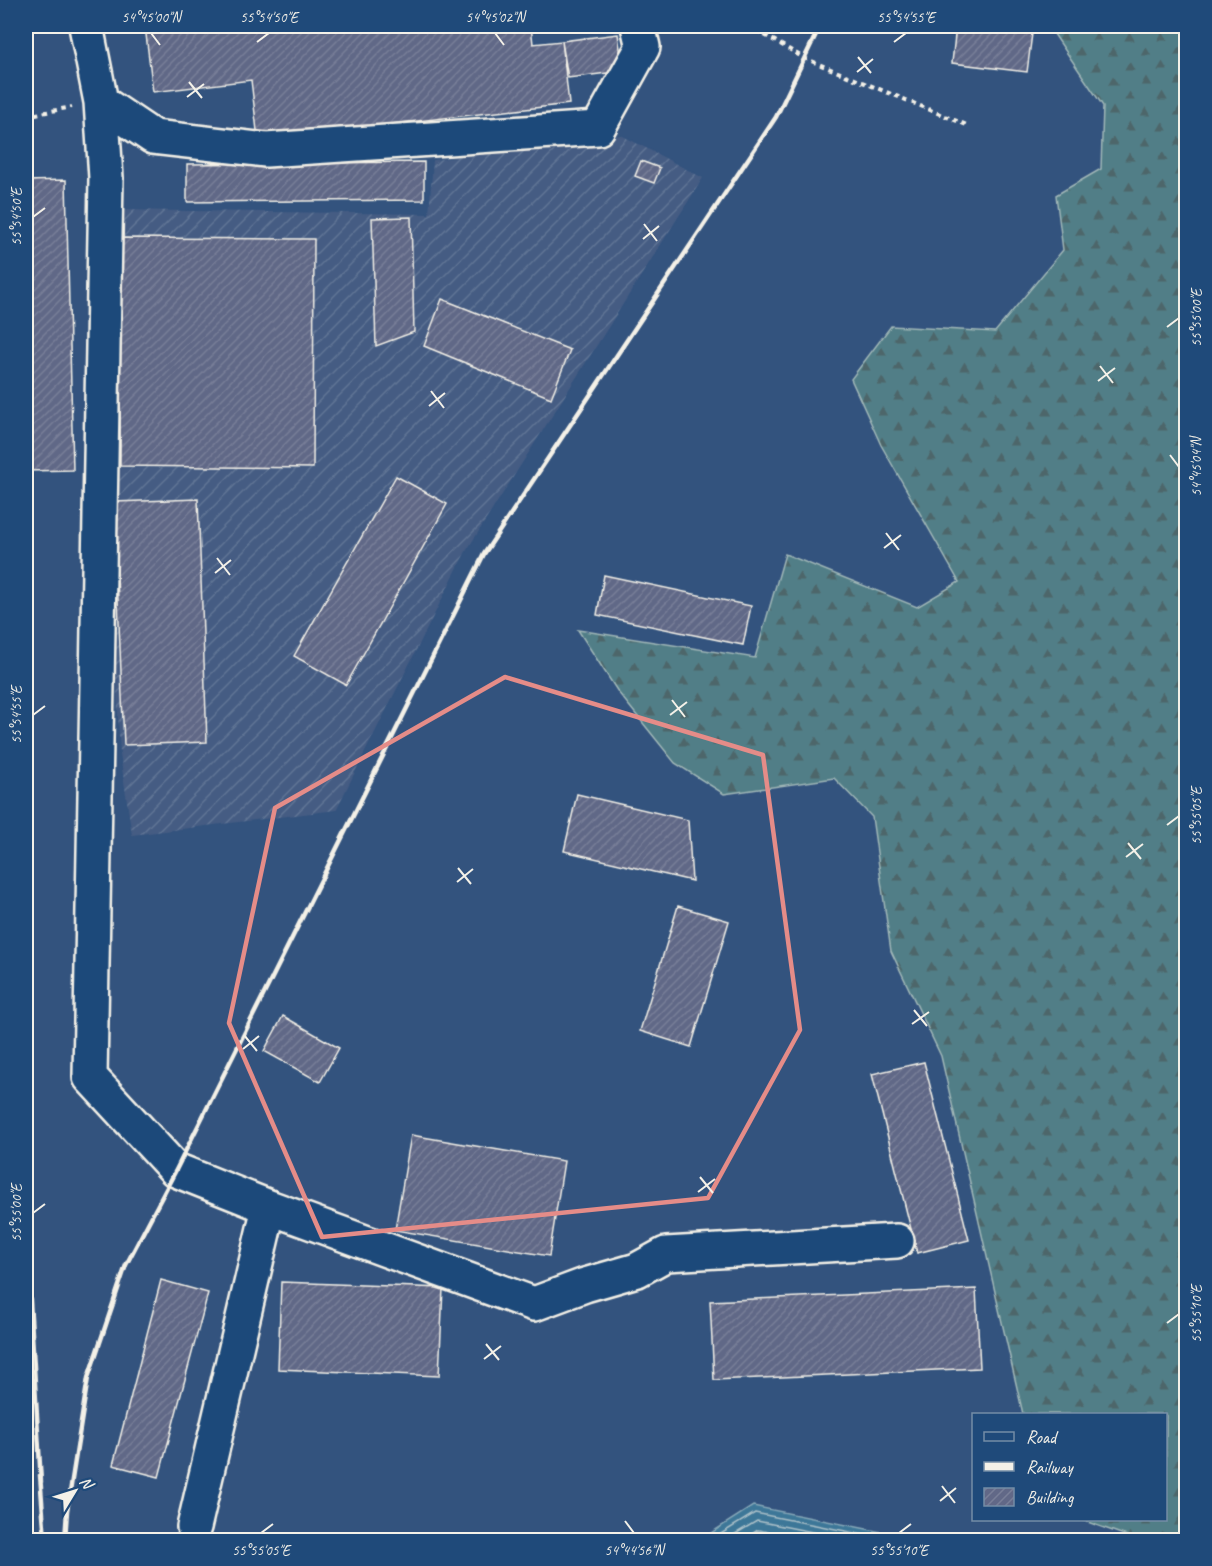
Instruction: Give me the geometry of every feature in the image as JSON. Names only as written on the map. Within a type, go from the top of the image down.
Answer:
[{"type":"street","points":[[86,26],[101,102],[106,178],[90,1077],[176,1170],[269,1208],[534,1304],[585,1285],[638,1270],[666,1254],[897,1241]]},
{"type":"street","points":[[101,102],[153,137],[266,150],[598,128],[643,47],[638,26]]},
{"type":"street","points":[[194,1527],[269,1208]]},
{"type":"path","points":[[749,26],[804,58],[969,126]]},
{"type":"path","points":[[26,116],[101,102]]},
{"type":"highlighted area","points":[[505,677],[763,755],[800,1030],[708,1198],[322,1237],[229,1023],[275,808]]},
{"type":"shaded area","points":[[621,135],[703,178],[465,553],[336,810],[132,835],[120,754],[107,507],[116,210],[429,214],[433,160]]},
{"type":"green space","points":[[1055,26],[1186,26],[1186,1540],[1138,1540],[1085,1521],[1167,1521],[1167,1413],[1023,1413],[941,1056],[891,951],[872,817],[834,778],[724,794],[675,763],[618,692],[578,630],[755,658],[785,554],[917,607],[959,582],[881,445],[851,379],[891,326],[995,332],[1063,250],[1056,195],[1101,169],[1103,106],[1054,34]]},
{"type":"water","points":[[753,1506],[921,1540],[700,1540]]},
{"type":"building","points":[[145,26],[531,26],[533,44],[562,41],[569,104],[258,139],[251,80],[153,92]]},
{"type":"building","points":[[956,26],[1033,26],[1027,72],[952,63]]},
{"type":"building","points":[[618,34],[623,71],[568,78],[562,41]]},
{"type":"building","points":[[641,161],[660,168],[654,183],[635,176]]},
{"type":"building","points":[[424,162],[424,200],[187,202],[187,164]]},
{"type":"building","points":[[66,180],[73,470],[26,471],[26,181]]},
{"type":"building","points":[[411,217],[414,332],[376,346],[372,218]]},
{"type":"building","points":[[121,238],[314,239],[313,468],[120,466]]},
{"type":"building","points":[[442,299],[570,350],[551,398],[424,346]]},
{"type":"building","points":[[396,476],[447,504],[346,685],[294,656]]},
{"type":"building","points":[[198,499],[207,742],[124,745],[114,502]]},
{"type":"building","points":[[604,575],[751,606],[743,645],[597,615]]},
{"type":"building","points":[[577,794],[688,820],[692,881],[564,851]]},
{"type":"building","points":[[678,906],[729,921],[691,1047],[640,1031]]},
{"type":"building","points":[[283,1016],[339,1048],[320,1082],[264,1051]]},
{"type":"building","points":[[924,1062],[969,1240],[917,1253],[872,1074]]},
{"type":"building","points":[[411,1135],[564,1161],[549,1256],[395,1230]]},
{"type":"building","points":[[161,1280],[208,1293],[159,1477],[113,1465]]},
{"type":"building","points":[[281,1282],[443,1288],[439,1376],[278,1369]]},
{"type":"building","points":[[976,1289],[980,1368],[714,1380],[710,1301]]},
{"type":"railway","points":[[65,1540],[67,1511],[88,1378],[126,1265],[176,1170],[484,554],[776,117],[820,26]]},
{"type":"railway","points":[[26,868],[29,944],[26,1025]]},
{"type":"railway","points":[[26,1235],[41,1482]]},
{"type":"railway","points":[[26,1411],[32,1440]]},
{"type":"railway","points":[[40,1475],[45,1540]]}]
